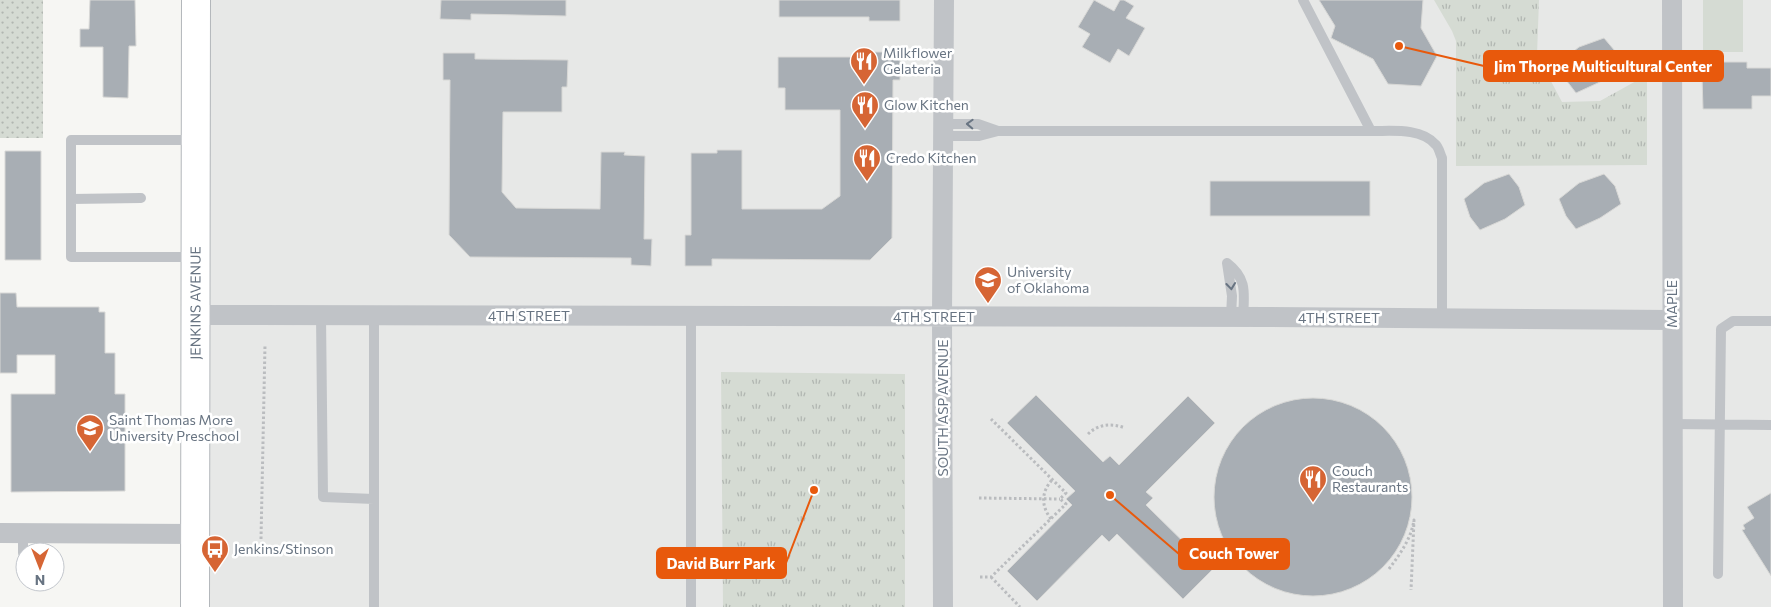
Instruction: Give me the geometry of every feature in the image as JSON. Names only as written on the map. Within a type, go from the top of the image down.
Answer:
[{"type":"street","name":"JENKINS AVENUE","points":[[195,607],[196,0]]},
{"type":"street","name":"SOUTH ASP AVENUE","points":[[943,607],[944,0]]},
{"type":"street","name":"MAPLE","points":[[1672,0],[1673,607]]},
{"type":"street","name":"4TH STREET","points":[[196,315],[1672,320]]},
{"type":"street","points":[[0,534],[23,544],[194,534]]},
{"type":"lane","points":[[1303,0],[1371,131]]},
{"type":"lane","points":[[943,130],[979,136],[998,131],[1371,131],[1408,132],[1425,136],[1436,144],[1442,158],[1442,319]]},
{"type":"lane","points":[[196,140],[71,140],[71,257],[196,257]]},
{"type":"lane","points":[[71,199],[141,198]]},
{"type":"lane","points":[[321,316],[323,497],[374,499]]},
{"type":"lane","points":[[374,316],[374,607]]},
{"type":"lane","points":[[691,316],[691,607]]},
{"type":"lane","points":[[1718,574],[1721,329],[1732,321],[1771,321]]},
{"type":"lane","points":[[1672,424],[1771,424]]},
{"type":"path","points":[[261,538],[265,345]]},
{"type":"path","points":[[991,419],[1066,493],[1060,499]]},
{"type":"path","points":[[1088,434],[1095,429],[1108,425],[1125,428]]},
{"type":"path","points":[[1051,519],[1045,510],[1043,499],[1047,487],[1052,480]]},
{"type":"path","points":[[979,498],[1060,499],[1066,504],[991,577],[980,577]]},
{"type":"path","points":[[1389,569],[1412,531],[1414,520],[1412,590]]},
{"type":"path","points":[[991,577],[1020,607]]},
{"type":"shaded area","name":"University of Oklahoma","points":[[206,0],[1771,0],[1771,607],[205,607]]},
{"type":"green space","points":[[0,0],[43,0],[43,138],[0,138]]},
{"type":"green space","points":[[1434,0],[1539,0],[1537,55],[1562,102],[1600,101],[1647,75],[1647,165],[1456,166],[1456,41]]},
{"type":"green space","points":[[1703,0],[1743,0],[1743,52],[1703,52]]},
{"type":"green space","points":[[721,372],[905,374],[905,607],[723,607]]},
{"type":"building","points":[[90,0],[135,0],[136,46],[129,46],[128,98],[103,97],[103,47],[80,47],[80,29],[89,29]]},
{"type":"building","points":[[441,0],[566,0],[566,16],[471,14],[471,20],[440,19]]},
{"type":"building","points":[[779,0],[900,0],[900,21],[869,21],[869,17],[779,17]]},
{"type":"building","points":[[1094,0],[1114,11],[1120,0],[1124,0],[1134,6],[1126,18],[1145,28],[1129,56],[1118,49],[1110,63],[1082,47],[1090,34],[1078,27]]},
{"type":"building","points":[[1319,0],[1423,0],[1421,28],[1437,56],[1421,86],[1388,84],[1373,59],[1331,38],[1335,26]]},
{"type":"building","points":[[1604,38],[1615,51],[1621,68],[1600,82],[1576,93],[1566,80],[1559,63],[1579,47]]},
{"type":"building","points":[[864,52],[900,52],[900,80],[893,80],[892,238],[870,260],[712,259],[712,266],[685,266],[685,235],[691,235],[691,153],[717,153],[717,150],[742,150],[742,209],[822,209],[840,196],[840,110],[785,110],[785,88],[778,88],[778,57],[864,57]]},
{"type":"building","points":[[443,53],[475,53],[475,59],[568,60],[567,87],[562,87],[562,112],[503,112],[502,192],[516,208],[600,209],[601,152],[625,152],[624,155],[645,156],[644,239],[652,239],[651,266],[631,265],[631,258],[470,257],[449,235],[450,80],[443,80]]},
{"type":"building","points":[[1711,62],[1747,62],[1747,68],[1771,68],[1771,96],[1752,96],[1752,109],[1703,109],[1702,76],[1711,76]]},
{"type":"building","points":[[5,151],[41,151],[41,260],[5,260]]},
{"type":"building","points":[[1509,174],[1519,187],[1525,205],[1505,219],[1480,230],[1470,217],[1464,199],[1484,183]]},
{"type":"building","points":[[1604,174],[1615,186],[1621,204],[1600,218],[1576,229],[1566,216],[1559,199],[1579,183]]},
{"type":"building","points":[[1210,181],[1370,181],[1370,216],[1210,216]]},
{"type":"building","points":[[0,293],[16,293],[17,307],[99,307],[99,312],[105,312],[105,353],[115,353],[115,394],[125,394],[125,491],[11,492],[11,394],[55,394],[55,355],[17,355],[17,373],[0,373]]},
{"type":"building","points":[[1036,395],[1103,462],[1110,456],[1119,465],[1188,396],[1215,423],[1146,492],[1153,498],[1146,505],[1212,570],[1183,599],[1117,534],[1109,542],[1102,535],[1037,601],[1007,571],[1072,505],[1066,499],[1075,491],[1007,423]]},
{"type":"building","name":"Couch Restaurants","points":[[1303,398],[1323,398],[1351,405],[1376,420],[1390,434],[1405,459],[1412,487],[1412,507],[1405,535],[1390,560],[1376,574],[1351,589],[1342,592],[1323,596],[1303,596],[1275,589],[1250,574],[1236,560],[1221,535],[1218,526],[1214,507],[1214,487],[1221,459],[1236,434],[1250,420],[1275,405],[1284,402]]},
{"type":"building","points":[[1771,493],[1771,576],[1742,530],[1745,529],[1743,525],[1754,518],[1747,507]]},
{"type":"place","name":"Jim Thorpe Multicultural Center","points":[[1399,46]]},
{"type":"place","name":"Milkflower Gelateria","points":[[864,85]]},
{"type":"place","name":"Glow Kitchen","points":[[865,129]]},
{"type":"place","name":"Credo Kitchen","points":[[867,182]]},
{"type":"place","name":"University of Oklahoma","points":[[988,304]]},
{"type":"place","name":"Saint Thomas More University Preschool","points":[[90,452]]},
{"type":"place","name":"David Burr Park","points":[[814,490]]},
{"type":"place","name":"Couch Tower","points":[[1110,495]]},
{"type":"place","name":"Couch Restaurants","points":[[1313,503]]},
{"type":"place","name":"Jenkins/Stinson","points":[[215,573]]}]
